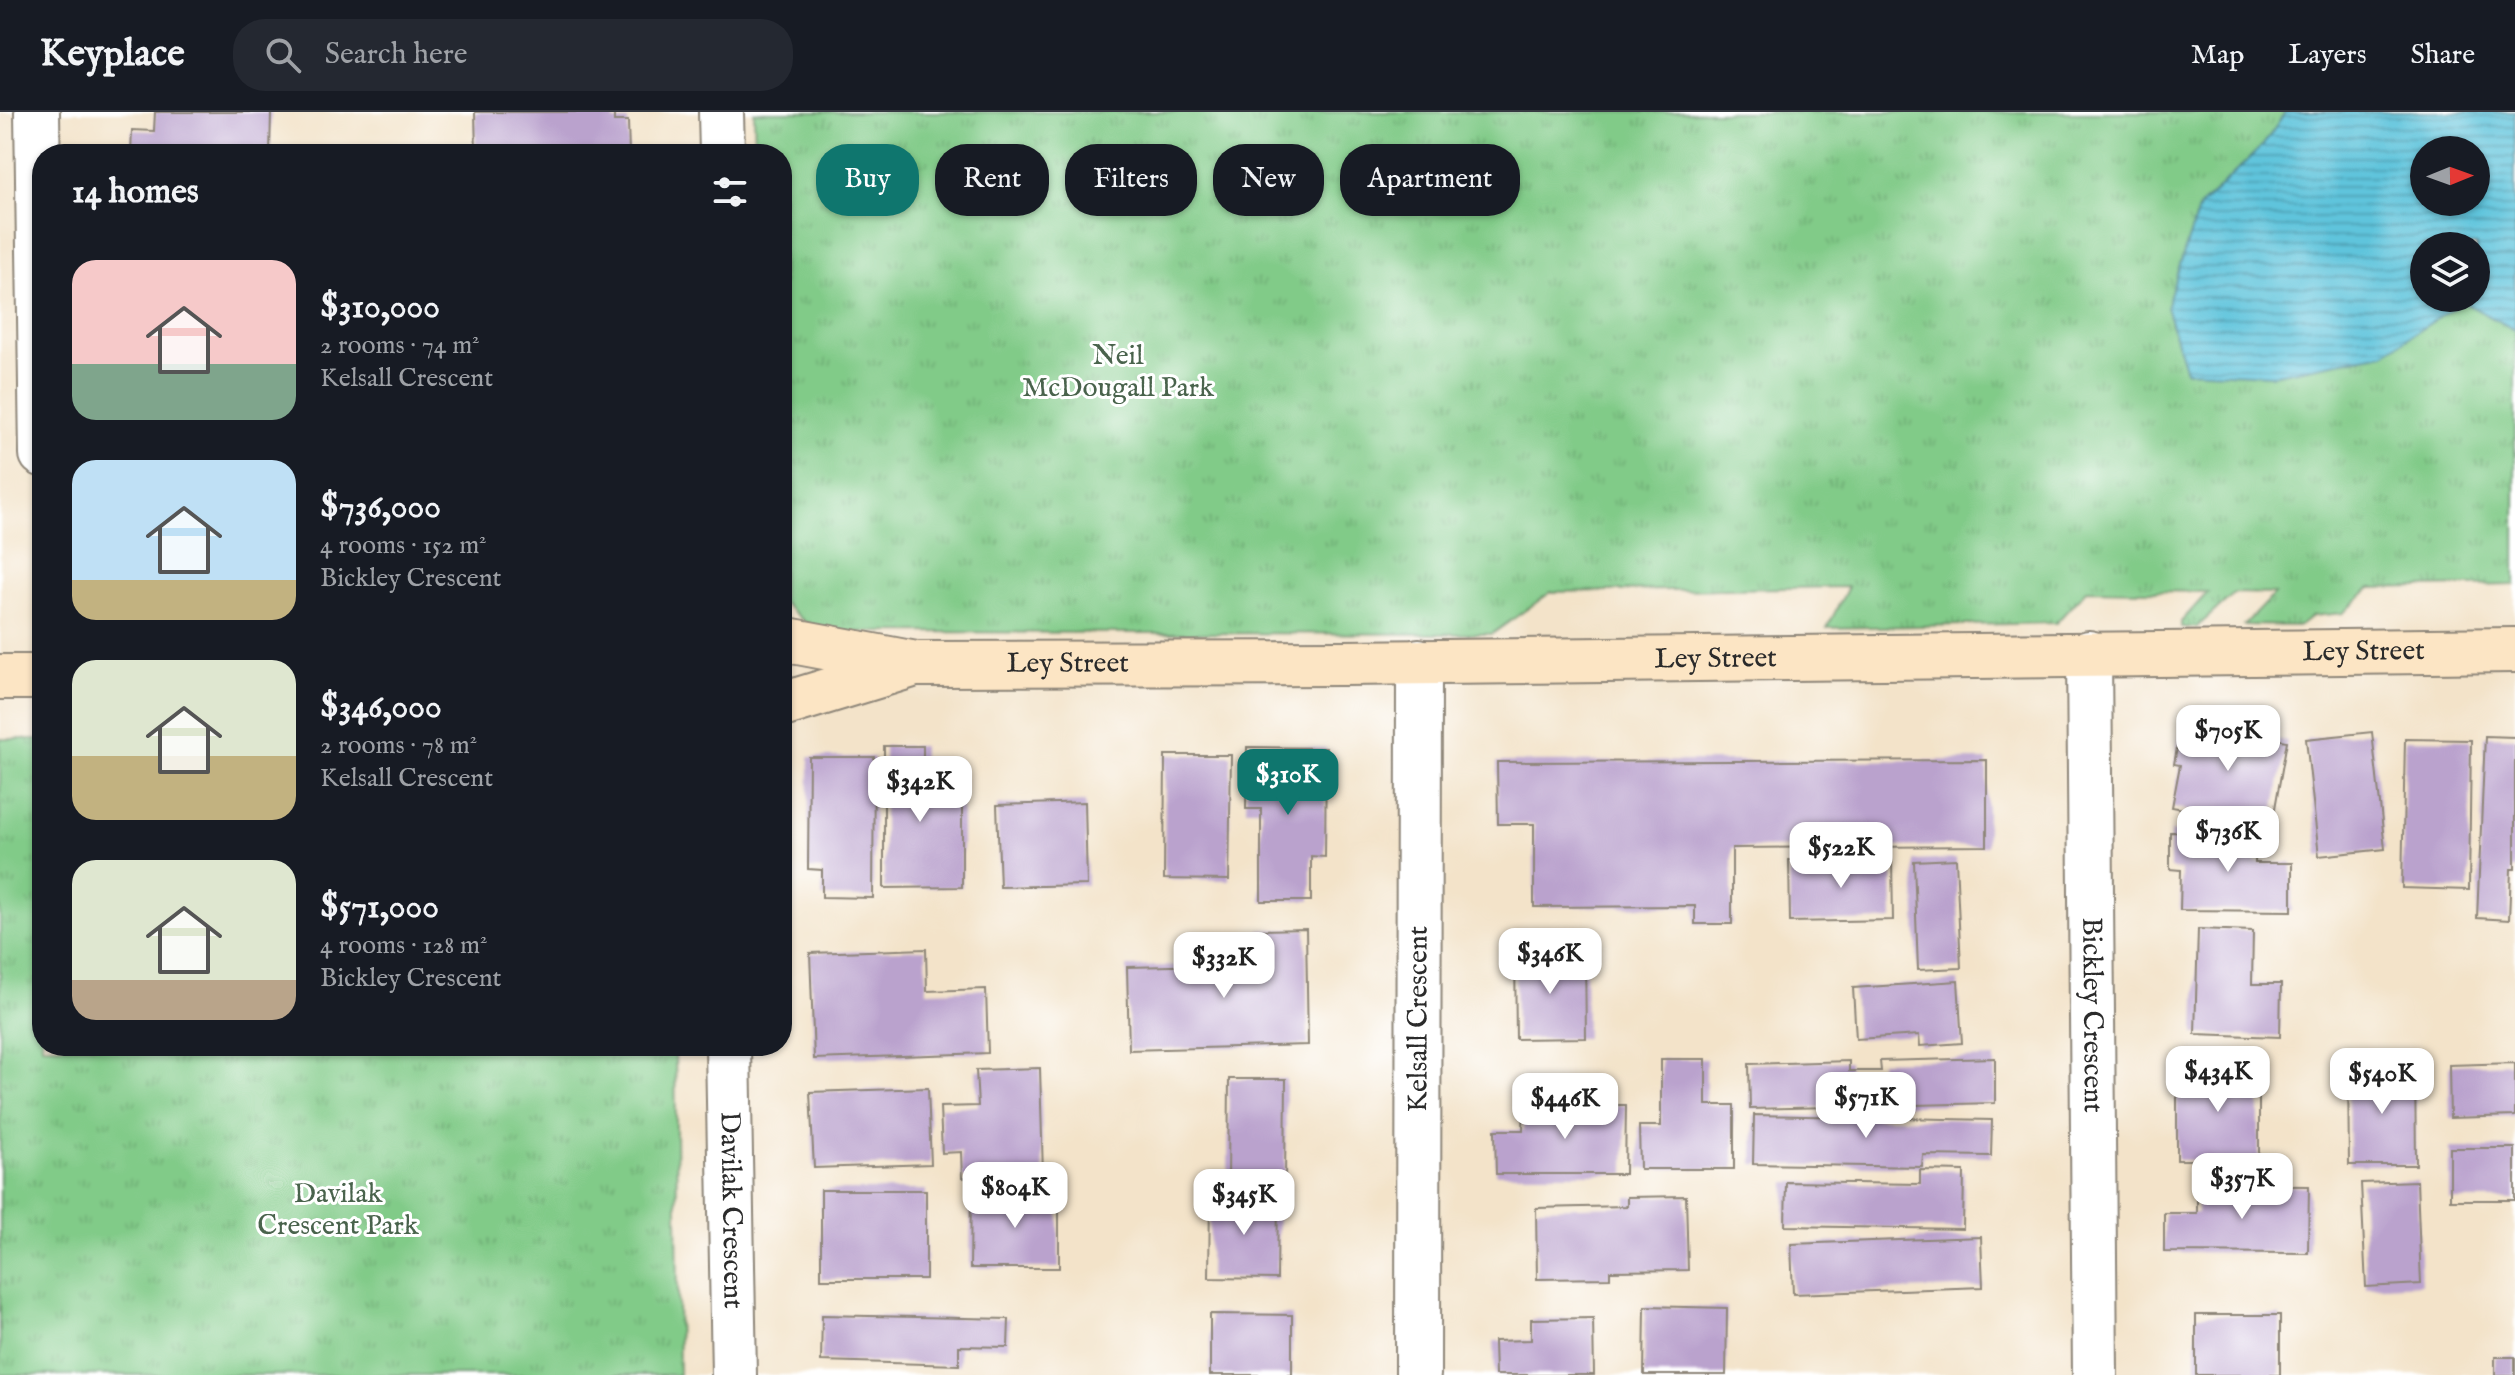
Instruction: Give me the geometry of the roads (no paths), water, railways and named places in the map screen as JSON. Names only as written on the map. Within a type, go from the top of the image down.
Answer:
[{"type":"street","points":[[37,112],[37,144]]},
{"type":"street","points":[[721,112],[722,144]]},
{"type":"street","name":"Ley Street","points":[[792,641],[916,664],[2515,650]]},
{"type":"street","name":"Bickley Crescent","points":[[2089,653],[2095,1375]]},
{"type":"street","name":"Kelsall Crescent","points":[[1418,1375],[1419,661]]},
{"type":"street","name":"Ley Street","points":[[792,702],[916,664]]},
{"type":"street","points":[[0,677],[32,677]]},
{"type":"street","name":"Davilak Crescent","points":[[728,1056],[734,1375]]},
{"type":"water","points":[[2286,112],[2515,112],[2515,330],[2482,312],[2490,312],[2490,232],[2410,232],[2410,312],[2448,312],[2384,353],[2271,375],[2186,371],[2166,307],[2199,207],[2263,145]]},
{"type":"park label","name":"Neil McDougall Park","points":[[1118,372]]},
{"type":"park label","name":"Davilak Crescent Park","points":[[338,1210]]}]
